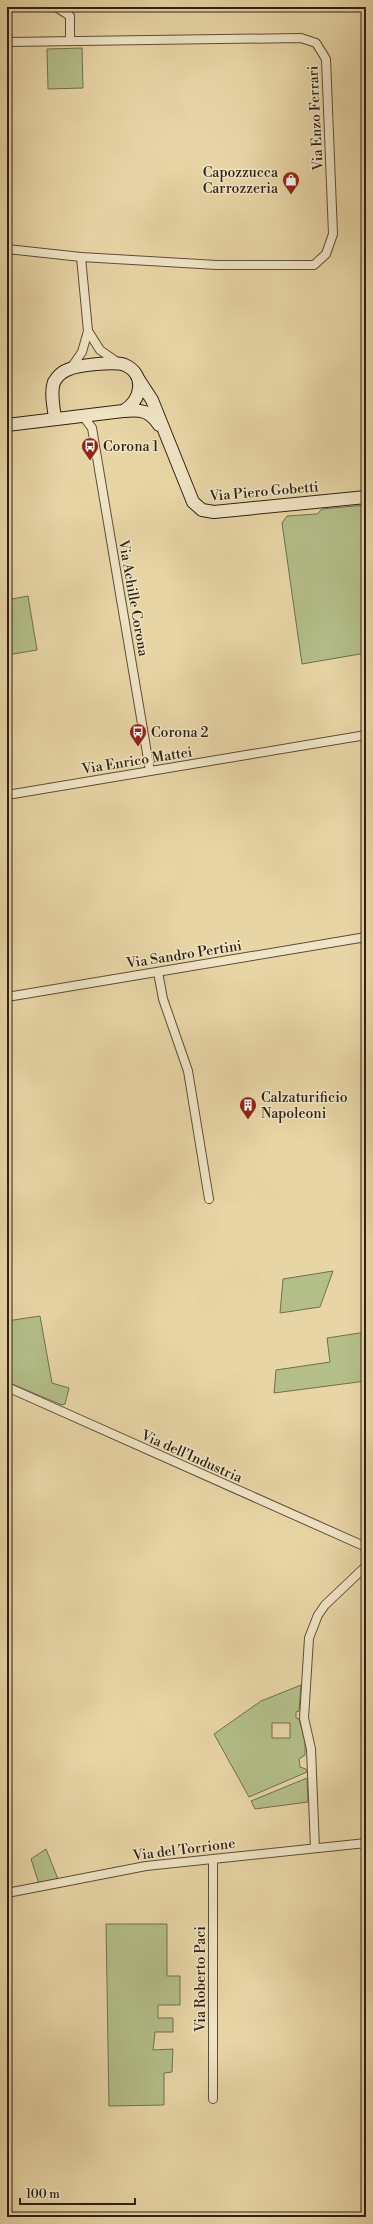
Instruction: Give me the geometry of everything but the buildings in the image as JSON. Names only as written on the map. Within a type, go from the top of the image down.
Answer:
[{"type":"street","points":[[56,7],[70,16],[70,41]]},
{"type":"street","name":"Via Enzo Ferrari","points":[[7,42],[301,38],[316,43],[326,59],[333,234],[330,248],[321,260],[314,265],[217,265],[81,257],[7,249]]},
{"type":"street","points":[[54,419],[54,382],[61,374],[71,368],[82,352],[88,331],[81,257]]},
{"type":"street","points":[[88,331],[100,350],[120,364],[132,370],[139,380],[140,389],[136,400],[132,406],[123,411]]},
{"type":"street","points":[[71,368],[120,364]]},
{"type":"street","name":"Via Piero Gobetti","points":[[139,380],[152,400],[193,502],[208,512],[366,497]]},
{"type":"street","points":[[7,425],[95,414],[144,410],[156,420],[166,434]]},
{"type":"street","name":"Via Achille Corona","points":[[95,414],[92,428],[150,771]]},
{"type":"street","name":"Via Achille Corona","points":[[83,416],[92,428]]},
{"type":"street","name":"Via Enrico Mattei","points":[[7,795],[366,735]]},
{"type":"street","name":"Via Sandro Pertini","points":[[7,997],[366,937]]},
{"type":"street","points":[[158,972],[164,999],[188,1071],[209,1199]]},
{"type":"street","name":"Via dell'Industria","points":[[7,1387],[366,1547]]},
{"type":"street","points":[[315,1848],[310,1750],[304,1718],[309,1638],[318,1615],[326,1605],[366,1566]]},
{"type":"street","name":"Via del Torrione","points":[[7,1893],[124,1870],[366,1843]]},
{"type":"street","name":"Via Roberto Paci","points":[[213,1859],[213,2099]]},
{"type":"green space","points":[[82,48],[83,88],[48,89],[47,49]]},
{"type":"green space","points":[[366,505],[366,653],[302,664],[282,523],[287,516],[317,514],[322,509]]},
{"type":"green space","points":[[28,596],[37,650],[7,655],[7,600]]},
{"type":"green space","points":[[333,1271],[320,1307],[280,1313],[283,1279]]},
{"type":"green space","points":[[40,1316],[52,1383],[69,1388],[65,1404],[62,1405],[7,1382],[7,1321]]},
{"type":"green space","points":[[366,1332],[366,1381],[274,1393],[276,1370],[330,1362],[327,1338]]},
{"type":"green space","points":[[301,1685],[299,1711],[296,1712],[296,1718],[299,1719],[305,1742],[305,1755],[299,1759],[300,1767],[306,1769],[307,1772],[249,1797],[214,1734],[261,1701]],"holes":[[[272,1723],[290,1723],[290,1738],[272,1738]]]},
{"type":"green space","points":[[307,1778],[308,1802],[255,1809],[251,1801]]},
{"type":"green space","points":[[46,1849],[58,1879],[39,1884],[31,1859]]},
{"type":"green space","points":[[106,1924],[167,1924],[167,1976],[180,1976],[180,2005],[158,2005],[158,2018],[173,2018],[173,2032],[155,2032],[153,2050],[173,2049],[172,2072],[164,2073],[164,2105],[109,2106]]},
{"type":"place","name":"Capozzucca Carrozzeria","points":[[291,195]]},
{"type":"place","name":"Corona 1","points":[[90,461]]},
{"type":"place","name":"Corona 2","points":[[138,747]]},
{"type":"place","name":"Calzaturificio Napoleoni","points":[[248,1120]]}]
